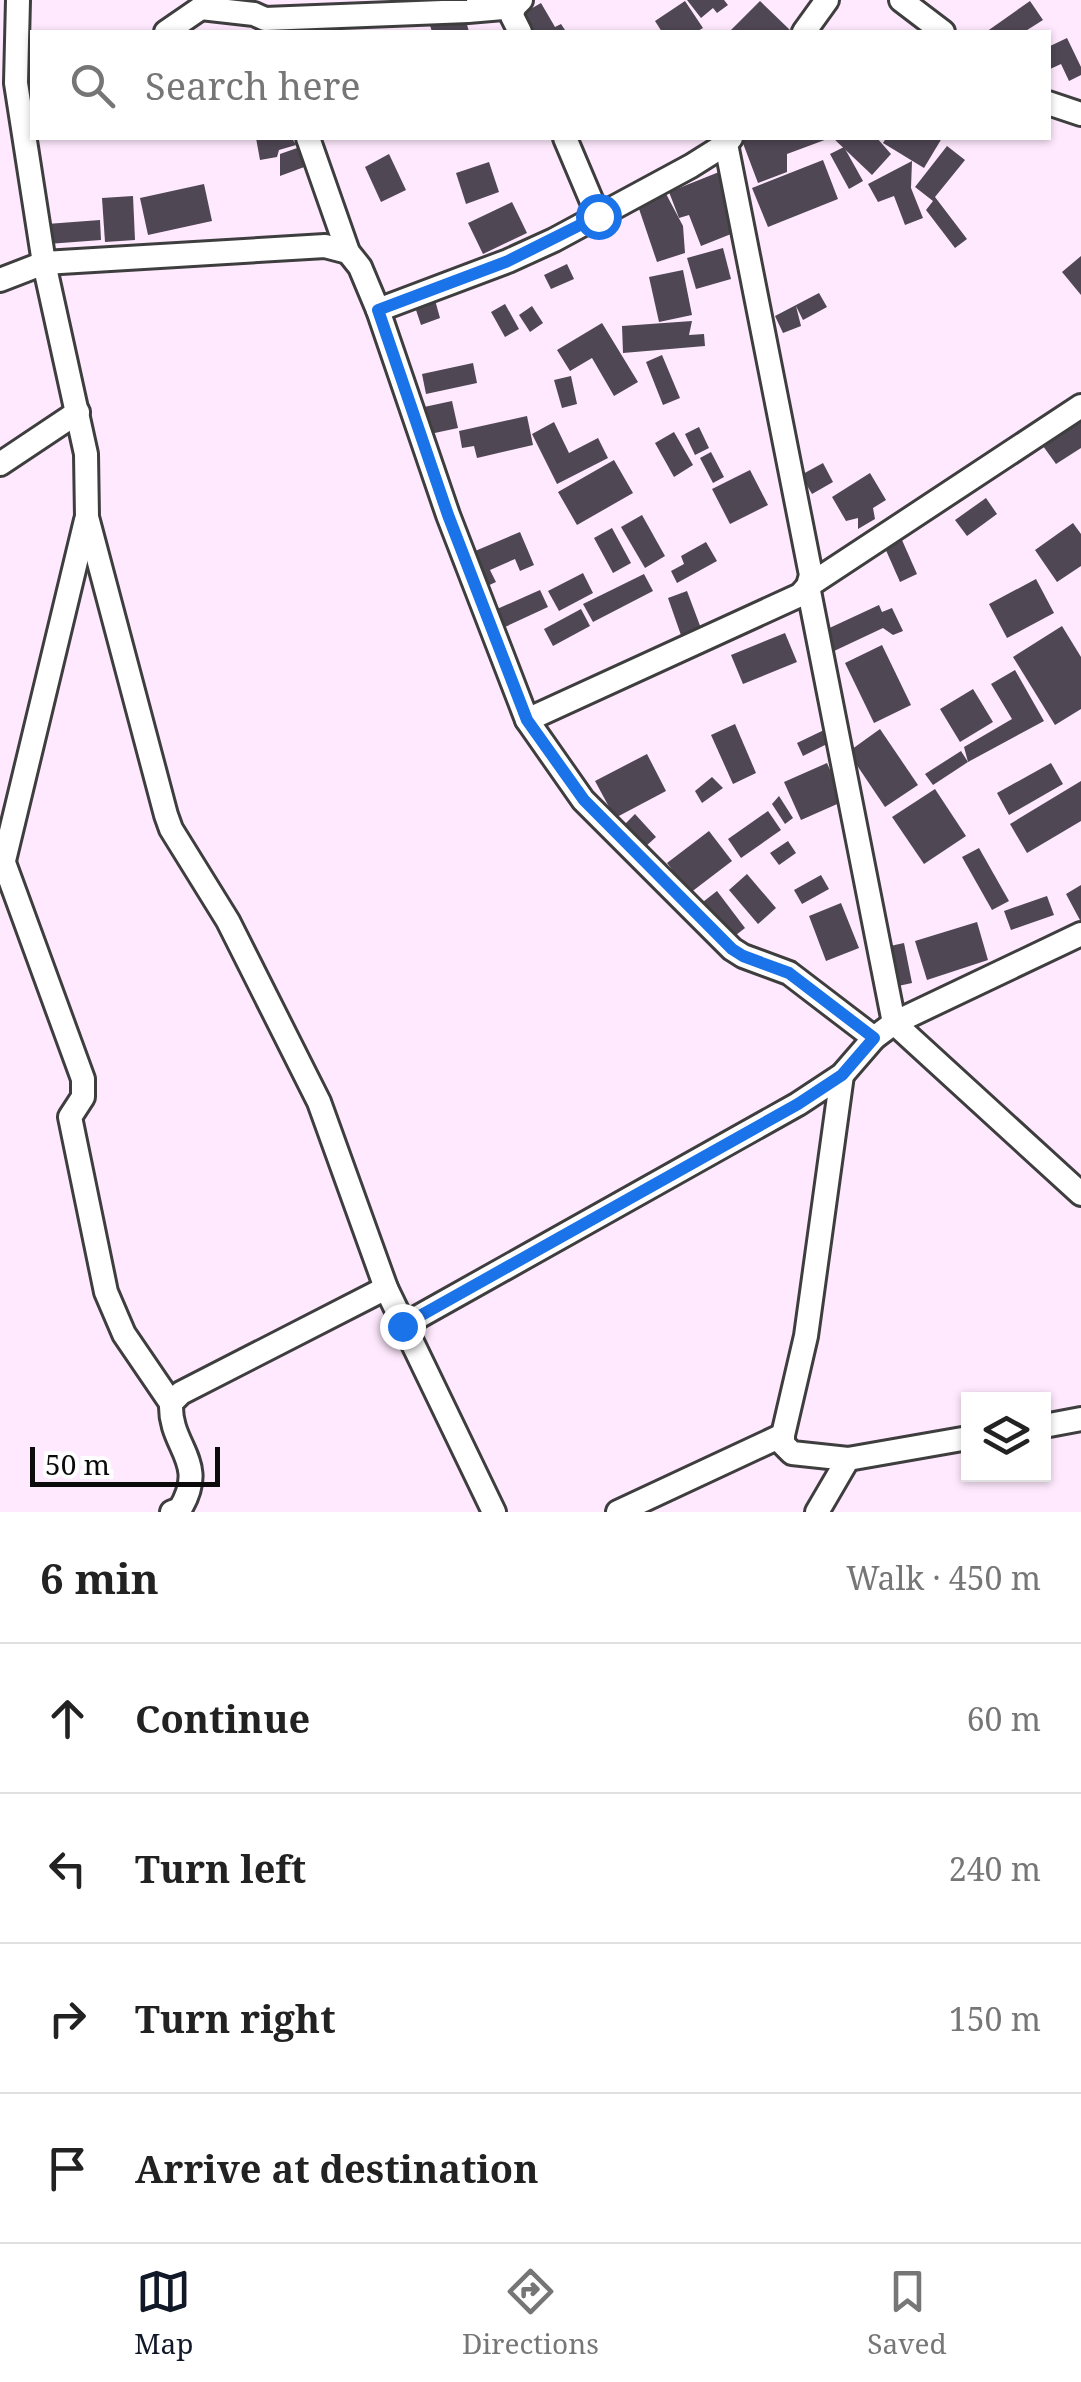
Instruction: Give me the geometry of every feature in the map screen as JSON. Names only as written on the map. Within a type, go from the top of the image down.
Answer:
[{"type":"street","points":[[18,0],[30,136]]},
{"type":"street","points":[[805,30],[827,0]]},
{"type":"street","points":[[900,0],[940,30]]},
{"type":"street","points":[[169,30],[204,4],[254,14],[268,26],[517,4],[512,16],[519,30]]},
{"type":"street","points":[[1051,104],[1081,114]]},
{"type":"street","points":[[30,140],[44,263],[86,454],[87,517],[171,830],[228,920],[319,1102],[402,1326],[494,1512]]},
{"type":"street","points":[[309,140],[348,252],[360,267],[378,310],[448,515],[527,720],[584,800],[732,949],[789,973],[874,1038]]},
{"type":"street","points":[[565,140],[598,216]]},
{"type":"street","points":[[378,310],[508,261],[598,216],[728,141],[811,575],[808,586],[894,1023],[1081,1194]]},
{"type":"street","points":[[0,280],[44,263],[325,246],[348,252]]},
{"type":"street","points":[[527,720],[800,595],[808,586],[1081,406]]},
{"type":"street","points":[[0,464],[78,412]]},
{"type":"street","points":[[87,517],[2,869],[83,1079],[83,1098],[70,1117],[106,1292],[124,1334],[172,1403]]},
{"type":"street","points":[[402,1326],[798,1104],[842,1075],[874,1038],[894,1023],[1081,934]]},
{"type":"street","points":[[842,1075],[806,1336],[783,1444],[792,1453],[848,1458],[961,1439]]},
{"type":"street","points":[[178,1511],[190,1492],[192,1474],[171,1416],[172,1403],[181,1393],[386,1288]]},
{"type":"street","points":[[1051,1425],[1081,1419]]},
{"type":"street","points":[[618,1512],[782,1435]]},
{"type":"street","points":[[818,1512],[848,1458]]},
{"type":"building","points":[[687,0],[724,0],[728,5],[717,13],[713,8],[701,18]]},
{"type":"building","points":[[685,1],[703,28],[661,30],[655,21]]},
{"type":"building","points":[[760,1],[790,30],[731,30]]},
{"type":"building","points":[[1030,1],[1043,20],[1027,30],[989,30]]},
{"type":"building","points":[[541,3],[555,27],[561,24],[565,30],[529,30],[520,15]]},
{"type":"building","points":[[464,13],[468,30],[431,30],[429,22]]},
{"type":"building","points":[[1067,38],[1081,75],[1069,81],[1061,64],[1051,69],[1051,46]]},
{"type":"building","points":[[256,140],[293,140],[296,145],[279,150],[277,157],[260,160]]},
{"type":"building","points":[[742,140],[825,140],[787,154],[787,172],[758,183]]},
{"type":"building","points":[[835,140],[879,140],[891,154],[872,175]]},
{"type":"building","points":[[885,140],[941,140],[924,168],[883,143]]},
{"type":"building","points":[[947,146],[965,160],[935,197],[967,239],[955,248],[926,210],[933,201],[915,187]]},
{"type":"building","points":[[300,147],[307,166],[280,176],[280,154]]},
{"type":"building","points":[[844,147],[863,181],[849,189],[830,154]]},
{"type":"building","points":[[389,154],[406,190],[381,202],[365,167]]},
{"type":"building","points":[[823,160],[838,199],[768,227],[752,188]]},
{"type":"building","points":[[912,161],[911,188],[923,218],[905,225],[894,196],[878,202],[868,184]]},
{"type":"building","points":[[489,162],[499,192],[466,204],[456,173]]},
{"type":"building","points":[[719,172],[741,230],[701,246],[689,215],[679,218],[669,192]]},
{"type":"building","points":[[204,184],[212,221],[148,235],[140,198]]},
{"type":"building","points":[[664,190],[683,226],[685,253],[657,262],[636,200]]},
{"type":"building","points":[[133,196],[135,240],[105,242],[102,198]]},
{"type":"building","points":[[512,202],[527,233],[483,254],[468,223]]},
{"type":"building","points":[[100,220],[101,240],[48,244],[47,224]]},
{"type":"building","points":[[723,248],[731,279],[696,289],[687,258]]},
{"type":"building","points":[[1081,256],[1081,295],[1062,272]]},
{"type":"building","points":[[567,264],[574,279],[551,289],[544,275]]},
{"type":"building","points":[[683,270],[692,315],[659,322],[649,277]]},
{"type":"building","points":[[819,293],[827,307],[803,320],[796,306],[801,326],[783,333],[775,316]]},
{"type":"building","points":[[435,300],[440,318],[421,325],[415,307]]},
{"type":"building","points":[[505,304],[519,329],[505,337],[491,312]]},
{"type":"building","points":[[532,306],[543,323],[530,332],[519,315]]},
{"type":"building","points":[[692,321],[689,335],[704,334],[705,346],[623,353],[622,326]]},
{"type":"building","points":[[602,323],[638,382],[614,396],[592,358],[570,371],[557,350]]},
{"type":"building","points":[[662,355],[680,398],[663,405],[646,362]]},
{"type":"building","points":[[473,363],[477,383],[426,394],[422,374]]},
{"type":"building","points":[[571,376],[577,404],[562,408],[554,380]]},
{"type":"building","points":[[452,401],[458,428],[430,434],[424,407]]},
{"type":"building","points":[[527,416],[533,445],[477,458],[474,446],[462,448],[459,431]]},
{"type":"building","points":[[1081,420],[1081,448],[1056,464],[1043,446]]},
{"type":"building","points":[[554,422],[569,453],[598,438],[608,458],[557,484],[532,434]]},
{"type":"building","points":[[699,427],[709,448],[695,455],[685,434]]},
{"type":"building","points":[[674,432],[693,465],[674,477],[655,443]]},
{"type":"building","points":[[711,452],[724,477],[713,483],[700,458]]},
{"type":"building","points":[[614,460],[633,493],[577,525],[558,492]]},
{"type":"building","points":[[823,463],[833,482],[812,494],[801,475]]},
{"type":"building","points":[[750,470],[768,505],[730,524],[712,489]]},
{"type":"building","points":[[870,473],[886,500],[873,508],[875,519],[858,529],[858,518],[846,521],[832,497]]},
{"type":"building","points":[[986,498],[997,514],[967,536],[955,520]]},
{"type":"building","points":[[642,515],[665,556],[645,568],[621,527]]},
{"type":"building","points":[[1073,523],[1081,534],[1081,566],[1057,582],[1035,550]]},
{"type":"building","points":[[612,528],[631,563],[613,573],[594,538]]},
{"type":"building","points":[[898,531],[917,574],[900,582],[881,539]]},
{"type":"building","points":[[520,532],[534,565],[520,571],[515,559],[490,570],[496,582],[483,588],[468,554]]},
{"type":"building","points":[[706,542],[717,561],[677,583],[671,571],[684,564],[681,556]]},
{"type":"building","points":[[583,573],[593,593],[559,611],[548,591]]},
{"type":"building","points":[[644,574],[653,591],[593,622],[583,604]]},
{"type":"building","points":[[1036,579],[1054,613],[1007,638],[989,604]]},
{"type":"building","points":[[540,590],[548,607],[505,627],[497,609]]},
{"type":"building","points":[[687,591],[702,631],[682,638],[668,598]]},
{"type":"building","points":[[879,605],[882,612],[892,608],[903,631],[893,635],[883,628],[832,652],[823,631]]},
{"type":"building","points":[[581,609],[590,626],[553,646],[544,629]]},
{"type":"building","points":[[1062,626],[1081,657],[1081,709],[1055,725],[1013,657]]},
{"type":"building","points":[[785,633],[797,662],[743,684],[731,655]]},
{"type":"building","points":[[882,645],[911,705],[874,723],[845,663]]},
{"type":"building","points":[[1015,670],[1044,721],[968,762],[964,747],[1012,719],[991,684]]},
{"type":"building","points":[[973,689],[993,722],[960,742],[940,709]]},
{"type":"building","points":[[735,724],[756,773],[733,784],[711,735]]},
{"type":"building","points":[[880,729],[918,785],[885,807],[848,752]]},
{"type":"building","points":[[824,730],[827,744],[803,756],[797,743]]},
{"type":"building","points":[[961,751],[968,762],[933,785],[925,774]]},
{"type":"building","points":[[647,754],[666,791],[615,818],[595,781]]},
{"type":"building","points":[[827,763],[844,801],[801,820],[784,782]]},
{"type":"building","points":[[1051,763],[1063,784],[1009,815],[997,793]]},
{"type":"building","points":[[712,777],[723,788],[702,803],[695,791]]},
{"type":"building","points":[[1081,781],[1081,821],[1027,853],[1010,824]]},
{"type":"building","points":[[935,789],[966,836],[924,864],[892,817]]},
{"type":"building","points":[[779,796],[793,818],[785,824],[772,804]]},
{"type":"building","points":[[768,811],[781,830],[741,858],[728,839]]},
{"type":"building","points":[[635,814],[656,837],[645,847],[624,825]]},
{"type":"building","points":[[709,831],[732,861],[690,893],[667,863]]},
{"type":"building","points":[[788,841],[796,853],[779,865],[770,853]]},
{"type":"building","points":[[979,848],[1009,901],[992,910],[962,857]]},
{"type":"building","points":[[747,874],[776,908],[758,924],[729,890]]},
{"type":"building","points":[[821,875],[829,889],[802,904],[794,890]]},
{"type":"building","points":[[1081,885],[1081,922],[1066,894]]},
{"type":"building","points":[[717,891],[745,928],[727,942],[699,905]]},
{"type":"building","points":[[1047,896],[1054,915],[1011,930],[1004,911]]},
{"type":"building","points":[[841,903],[859,948],[826,961],[809,916]]},
{"type":"building","points":[[977,922],[988,960],[927,980],[915,941]]},
{"type":"building","points":[[904,943],[912,983],[889,988],[881,948]]},
{"type":"route","points":[[402,1326],[798,1104],[842,1075],[874,1038],[789,973],[732,949],[584,800],[527,720],[448,515],[378,310],[508,261],[598,216]]}]
